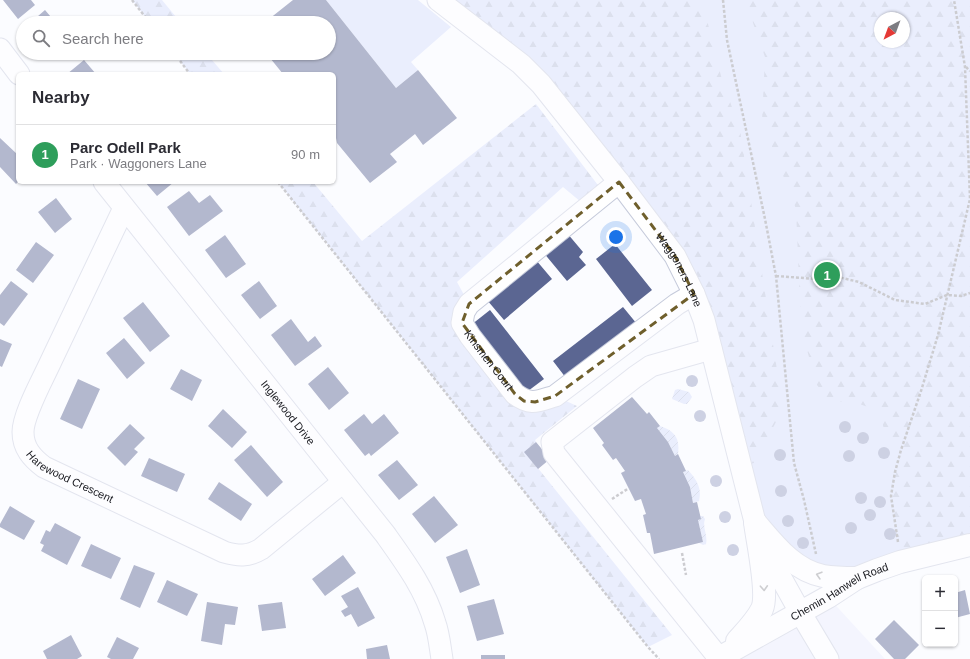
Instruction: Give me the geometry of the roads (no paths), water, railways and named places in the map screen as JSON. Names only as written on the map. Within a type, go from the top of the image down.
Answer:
[{"type":"main road","points":[[755,522],[791,562],[801,568],[824,577],[857,578]]},
{"type":"main road","points":[[721,657],[753,623],[762,608],[764,600],[763,581],[755,522]]},
{"type":"main road","name":"Chemin Hanwell Road","points":[[721,657],[828,597],[857,578],[900,562],[970,545]]},
{"type":"street","name":"Waggoners Lane","points":[[438,0],[521,64],[541,84],[674,256],[694,294],[704,320],[755,522],[770,558],[828,659]]},
{"type":"street","points":[[0,49],[17,72]]},
{"type":"street","name":"Kinsmen Court","points":[[618,182],[469,304],[464,312],[462,322],[470,336],[515,394],[524,401],[535,402],[555,396],[678,304],[694,294]]},
{"type":"street","name":"Inglewood Drive","points":[[106,184],[385,534],[417,580],[435,623],[442,659]]},
{"type":"street","name":"Harewood Crescent","points":[[124,208],[40,384],[24,423],[24,442],[27,451],[44,467],[224,552],[244,556],[253,554],[261,549],[343,482]]},
{"type":"street","points":[[711,349],[651,366],[552,442],[554,453],[721,657]]},
{"type":"place","name":"Parc Odell Park","points":[[827,275]]}]
